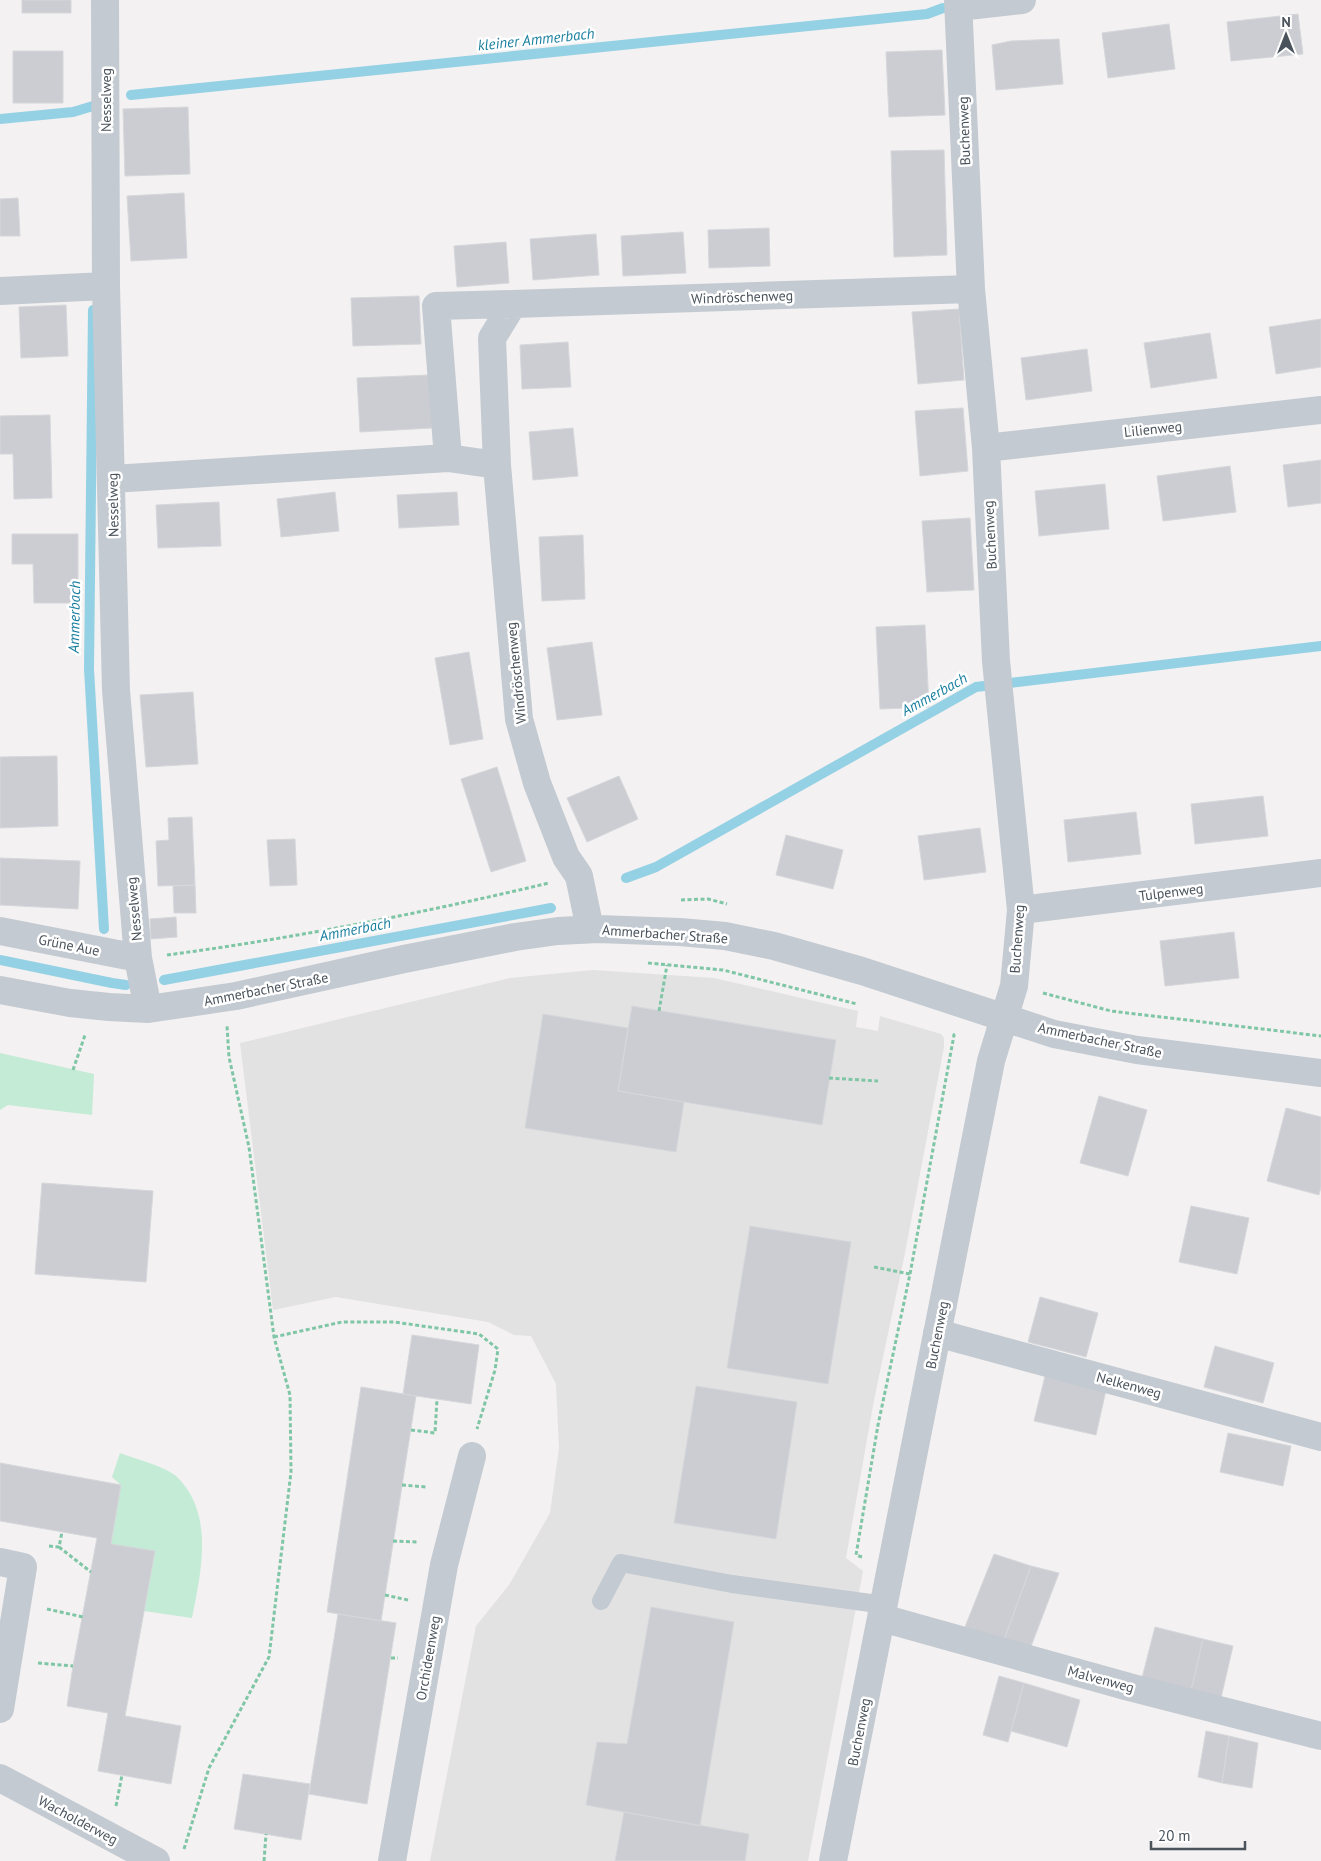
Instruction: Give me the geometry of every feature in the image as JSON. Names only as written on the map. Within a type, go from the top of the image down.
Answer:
[{"type":"street","name":"Nesselweg","points":[[105,0],[106,286],[116,690],[138,958],[148,1009]]},
{"type":"street","points":[[958,4],[1022,0]]},
{"type":"street","name":"Buchenweg","points":[[833,1861],[884,1612],[991,1061],[1014,986],[1021,910],[996,661],[986,448],[971,289],[958,4]]},
{"type":"street","points":[[0,291],[106,286]]},
{"type":"street","name":"Windröschenweg","points":[[448,458],[436,306],[971,289]]},
{"type":"street","name":"Windröschenweg","points":[[513,304],[492,338],[497,465],[519,719],[537,783],[566,857],[579,876],[590,929]]},
{"type":"street","name":"Lilienweg","points":[[986,448],[1321,410]]},
{"type":"street","points":[[112,479],[448,458],[497,465]]},
{"type":"street","name":"Tulpenweg","points":[[1021,910],[1321,873]]},
{"type":"street","name":"Ammerbacher Straße","points":[[0,990],[70,1003],[148,1009],[224,998],[515,937],[590,929],[680,932],[724,936],[774,946],[862,971],[1054,1034],[1137,1050],[1321,1073]]},
{"type":"street","name":"Grüne Aue","points":[[0,931],[138,958]]},
{"type":"street","name":"Nelkenweg","points":[[937,1333],[1321,1437]]},
{"type":"street","name":"Orchideenweg","points":[[392,1861],[444,1565],[474,1443]]},
{"type":"street","points":[[0,1562],[23,1567],[0,1708]]},
{"type":"street","name":"Malvenweg","points":[[884,1612],[1129,1687],[1321,1736]]},
{"type":"street","name":"Wacholderweg","points":[[0,1778],[156,1861]]},
{"type":"lane","points":[[601,1601],[621,1563],[884,1612]]},
{"type":"path","points":[[138,958],[246,944],[474,901],[579,876]]},
{"type":"path","points":[[640,962],[722,970],[863,1005]]},
{"type":"path","points":[[659,1011],[667,965]]},
{"type":"path","points":[[1014,986],[1111,1011],[1321,1036]]},
{"type":"path","points":[[183,1852],[209,1768],[269,1657],[291,1472],[290,1395],[274,1336],[249,1147],[229,1057],[224,998]]},
{"type":"path","points":[[218,1030],[237,1026]]},
{"type":"path","points":[[73,1070],[86,1030]]},
{"type":"path","points":[[870,1559],[856,1555],[878,1425],[910,1274],[954,1035],[945,1032]]},
{"type":"path","points":[[829,1078],[878,1081]]},
{"type":"path","points":[[874,1267],[910,1274]]},
{"type":"path","points":[[274,1336],[342,1322],[394,1322],[479,1334],[498,1348],[495,1370],[474,1443]]},
{"type":"path","points":[[411,1430],[434,1433],[437,1399]]},
{"type":"path","points":[[402,1485],[426,1487]]},
{"type":"path","points":[[60,1547],[62,1532]]},
{"type":"path","points":[[394,1540],[422,1543]]},
{"type":"path","points":[[49,1546],[60,1547],[91,1572]]},
{"type":"path","points":[[385,1595],[410,1600]]},
{"type":"path","points":[[39,1608],[83,1617]]},
{"type":"path","points":[[30,1662],[73,1666]]},
{"type":"path","points":[[116,1806],[122,1775]]},
{"type":"path","points":[[264,1861],[266,1834]]},
{"type":"shaded area","points":[[593,970],[714,978],[858,1011],[856,1027],[878,1031],[880,1016],[941,1034],[944,1038],[944,1047],[905,1253],[874,1400],[846,1558],[863,1571],[808,1861],[430,1861],[476,1626],[509,1585],[550,1513],[559,1448],[556,1384],[531,1336],[514,1335],[488,1322],[336,1297],[273,1310],[240,1043],[510,978]]},
{"type":"green space","points":[[0,1053],[94,1074],[92,1115],[8,1105],[0,1110]]},
{"type":"green space","points":[[120,1453],[157,1466],[176,1476],[188,1491],[196,1507],[201,1525],[202,1544],[199,1582],[192,1618],[144,1611],[155,1552],[111,1544],[121,1485],[112,1477]]},
{"type":"building","points":[[22,0],[71,0],[71,13],[22,13]]},
{"type":"building","points":[[1298,14],[1303,54],[1231,61],[1227,22]]},
{"type":"building","points":[[1169,24],[1175,69],[1108,78],[1102,33]]},
{"type":"building","points":[[1059,39],[1063,84],[996,90],[992,45],[1011,41]]},
{"type":"building","points":[[942,50],[945,115],[889,117],[886,52]]},
{"type":"building","points":[[13,51],[63,51],[63,103],[13,103]]},
{"type":"building","points":[[188,107],[190,174],[125,176],[123,109]]},
{"type":"building","points":[[944,150],[947,255],[894,257],[891,151]]},
{"type":"building","points":[[184,193],[187,258],[131,261],[127,196]]},
{"type":"building","points":[[18,198],[20,236],[0,236],[0,199]]},
{"type":"building","points":[[769,228],[770,266],[709,268],[708,230]]},
{"type":"building","points":[[683,232],[686,273],[623,276],[621,236]]},
{"type":"building","points":[[596,234],[599,275],[533,280],[530,239]]},
{"type":"building","points":[[506,242],[509,283],[457,287],[454,246]]},
{"type":"building","points":[[419,296],[421,344],[353,346],[351,298]]},
{"type":"building","points":[[66,305],[68,356],[21,358],[19,307]]},
{"type":"building","points":[[959,309],[964,380],[918,384],[912,312]]},
{"type":"building","points":[[1321,319],[1321,367],[1276,374],[1269,327]]},
{"type":"building","points":[[1210,333],[1217,378],[1151,388],[1144,343]]},
{"type":"building","points":[[568,342],[571,387],[522,389],[520,345]]},
{"type":"building","points":[[1087,349],[1092,391],[1026,400],[1021,358]]},
{"type":"building","points":[[429,375],[432,428],[360,432],[357,378]]},
{"type":"building","points":[[963,408],[968,471],[920,476],[915,411]]},
{"type":"building","points":[[50,415],[52,498],[14,499],[13,454],[0,454],[0,416]]},
{"type":"building","points":[[573,428],[578,476],[533,480],[529,432]]},
{"type":"building","points":[[1321,460],[1321,503],[1288,507],[1283,465]]},
{"type":"building","points":[[1230,466],[1236,512],[1163,521],[1157,476]]},
{"type":"building","points":[[1105,484],[1109,529],[1039,536],[1035,491]]},
{"type":"building","points":[[335,492],[339,531],[281,537],[277,499]]},
{"type":"building","points":[[457,492],[459,525],[399,528],[397,495]]},
{"type":"building","points":[[219,502],[221,546],[158,548],[156,505]]},
{"type":"building","points":[[970,518],[974,590],[927,592],[922,521]]},
{"type":"building","points":[[12,534],[78,534],[78,603],[34,603],[33,564],[12,564]]},
{"type":"building","points":[[583,535],[585,599],[542,601],[539,537]]},
{"type":"building","points":[[925,625],[929,707],[880,709],[876,627]]},
{"type":"building","points":[[592,642],[602,715],[557,720],[547,648]]},
{"type":"building","points":[[469,652],[483,739],[450,745],[435,658]]},
{"type":"building","points":[[193,692],[198,764],[146,767],[140,695]]},
{"type":"building","points":[[57,756],[58,826],[0,828],[0,757]]},
{"type":"building","points":[[497,767],[526,861],[491,872],[461,779]]},
{"type":"building","points":[[619,776],[638,819],[587,842],[567,798]]},
{"type":"building","points":[[1263,796],[1268,836],[1195,844],[1191,804]]},
{"type":"building","points":[[1136,812],[1141,854],[1068,862],[1064,820]]},
{"type":"building","points":[[192,817],[195,885],[158,886],[156,841],[169,840],[168,818]]},
{"type":"building","points":[[980,828],[986,872],[924,880],[918,836]]},
{"type":"building","points":[[786,835],[843,850],[833,889],[776,875]]},
{"type":"building","points":[[295,839],[297,885],[270,886],[267,840]]},
{"type":"building","points":[[0,858],[80,861],[78,909],[0,905]]},
{"type":"building","points":[[195,885],[196,913],[174,913],[173,886]]},
{"type":"building","points":[[176,917],[177,937],[151,939],[150,919]]},
{"type":"building","points":[[1234,932],[1239,978],[1165,986],[1160,941]]},
{"type":"building","points":[[632,1006],[836,1040],[822,1125],[618,1091]]},
{"type":"building","points":[[543,1014],[628,1028],[618,1091],[684,1102],[676,1152],[525,1128]]},
{"type":"building","points":[[1099,1096],[1147,1110],[1128,1176],[1080,1163]]},
{"type":"building","points":[[1286,1108],[1321,1117],[1321,1187],[1319,1195],[1267,1181]]},
{"type":"building","points":[[42,1183],[153,1191],[146,1282],[35,1274]]},
{"type":"building","points":[[1191,1206],[1249,1218],[1237,1274],[1179,1262]]},
{"type":"building","points":[[750,1226],[851,1242],[828,1384],[727,1368]]},
{"type":"building","points":[[1040,1297],[1098,1313],[1086,1357],[1028,1342]]},
{"type":"building","points":[[412,1335],[479,1345],[471,1404],[403,1394]]},
{"type":"building","points":[[1215,1346],[1274,1363],[1263,1403],[1204,1387]]},
{"type":"building","points":[[1045,1376],[1106,1390],[1096,1435],[1034,1421]]},
{"type":"building","points":[[696,1386],[797,1402],[776,1539],[674,1523]]},
{"type":"building","points":[[361,1387],[416,1396],[381,1621],[327,1612]]},
{"type":"building","points":[[1228,1433],[1291,1446],[1283,1486],[1220,1472]]},
{"type":"building","points":[[0,1463],[121,1485],[111,1544],[155,1551],[125,1716],[181,1726],[171,1784],[98,1771],[108,1713],[67,1706],[97,1538],[0,1521]]},
{"type":"building","points":[[994,1554],[1031,1566],[1004,1640],[965,1627]]},
{"type":"building","points":[[1031,1566],[1059,1573],[1030,1649],[1004,1640]]},
{"type":"building","points":[[651,1607],[734,1622],[700,1826],[586,1805],[597,1742],[627,1744]]},
{"type":"building","points":[[338,1614],[396,1623],[367,1804],[309,1794]]},
{"type":"building","points":[[1155,1627],[1203,1639],[1191,1691],[1142,1678]]},
{"type":"building","points":[[1203,1639],[1233,1646],[1221,1698],[1191,1691]]},
{"type":"building","points":[[999,1676],[1024,1683],[1008,1742],[983,1735]]},
{"type":"building","points":[[1024,1683],[1080,1700],[1067,1747],[1011,1731]]},
{"type":"building","points":[[1206,1731],[1229,1736],[1222,1783],[1198,1777]]},
{"type":"building","points":[[1229,1736],[1258,1743],[1252,1788],[1222,1783]]},
{"type":"building","points":[[243,1774],[310,1784],[301,1840],[234,1829]]},
{"type":"building","points":[[624,1812],[749,1834],[745,1861],[615,1861]]},
{"type":"waterway","name":"kleiner Ammerbach","points":[[131,95],[927,14],[943,8]]},
{"type":"waterway","name":"kleiner Ammerbach","points":[[0,119],[73,112],[93,106]]},
{"type":"waterway","name":"Ammerbach","points":[[93,310],[89,669],[104,929]]},
{"type":"waterway","name":"Ammerbach","points":[[626,878],[656,867],[976,687],[1321,646]]},
{"type":"waterway","name":"Ammerbach","points":[[164,980],[551,908]]},
{"type":"waterway","name":"Ammerbach","points":[[0,960],[126,985]]}]
